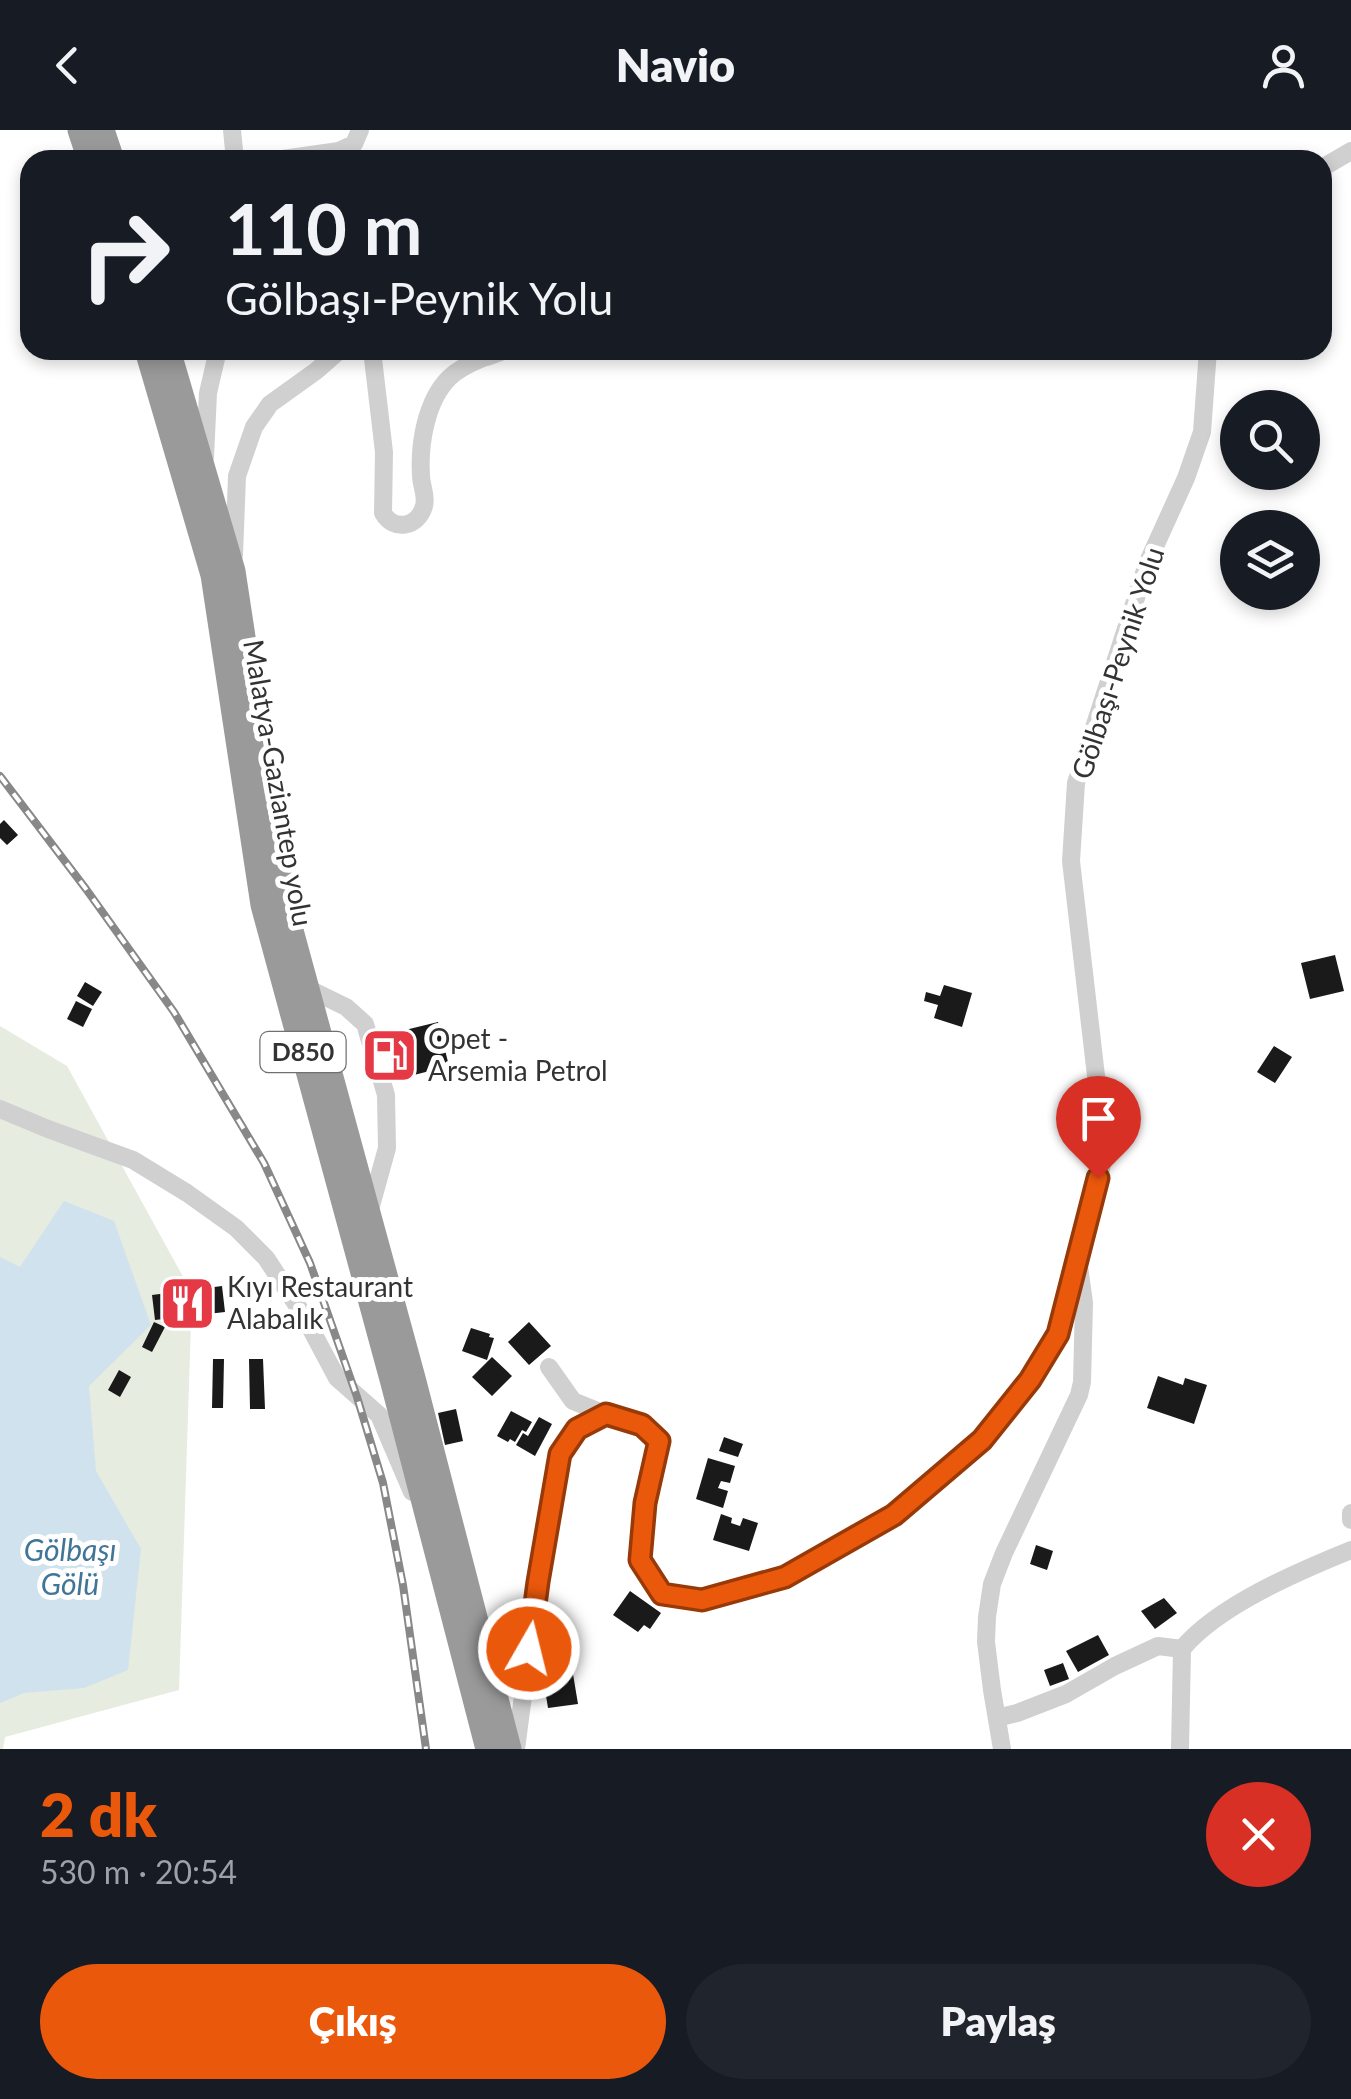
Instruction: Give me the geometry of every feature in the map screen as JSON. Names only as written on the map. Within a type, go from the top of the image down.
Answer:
[{"type":"highway","name":"Malatya-Gaziantep yolu","points":[[149,360],[213,575],[263,905],[488,1749]]},
{"type":"highway","name":"Malatya-Gaziantep yolu","points":[[171,360],[233,571],[283,900],[512,1749]]},
{"type":"street","points":[[341,150],[354,144],[360,130]]},
{"type":"street","points":[[204,472],[208,393],[216,360]]},
{"type":"street","points":[[233,571],[237,476],[254,427],[270,404],[329,360]]},
{"type":"street","points":[[373,360],[384,452],[383,512],[387,519],[401,526],[412,523],[423,509],[420,460],[434,400],[450,377],[479,360]]},
{"type":"street","name":"Gölbaşı-Peynik Yolu","points":[[606,1414],[642,1425],[659,1441],[645,1503],[640,1560],[662,1594],[702,1600],[785,1577],[894,1515],[982,1440],[1030,1380],[1058,1334],[1105,1153],[1072,861],[1076,784],[1147,564],[1202,432],[1207,360]]},
{"type":"street","points":[[307,988],[346,1007],[365,1024],[386,1095],[387,1148],[368,1214]]},
{"type":"street","points":[[0,1108],[134,1160],[236,1228],[266,1258],[304,1316],[337,1378],[379,1415],[433,1538]]},
{"type":"street","points":[[1002,1749],[986,1642],[992,1584],[1079,1395],[1084,1303],[1078,1259]]},
{"type":"street","points":[[550,1367],[573,1402],[606,1414]]},
{"type":"street","points":[[512,1749],[560,1454],[577,1429],[606,1414]]},
{"type":"street","points":[[1180,1749],[1182,1649],[1195,1633],[1225,1612],[1351,1550]]},
{"type":"street","points":[[997,1718],[1066,1694],[1158,1646],[1182,1649]]},
{"type":"shaded area","points":[[0,1026],[67,1066],[192,1293],[179,1690],[5,1737],[3,1749],[0,1749]]},
{"type":"water","name":"Gölbaşı Gölü","points":[[64,1201],[114,1221],[151,1325],[89,1386],[96,1471],[141,1549],[128,1670],[84,1688],[24,1693],[0,1703],[0,1257],[20,1267]]},
{"type":"building","points":[[4,820],[18,835],[7,845],[0,838],[0,824]]},
{"type":"building","points":[[1335,955],[1344,991],[1310,999],[1301,963]]},
{"type":"building","points":[[85,982],[102,992],[93,1006],[77,996]]},
{"type":"building","points":[[944,985],[972,993],[962,1027],[934,1018],[938,1005],[924,1001],[926,992],[940,996]]},
{"type":"building","points":[[76,1001],[92,1009],[83,1027],[67,1019]]},
{"type":"building","points":[[438,1022],[449,1066],[379,1084],[368,1039]]},
{"type":"building","points":[[1274,1046],[1292,1057],[1275,1083],[1257,1072]]},
{"type":"building","points":[[222,1286],[225,1312],[155,1320],[152,1295]]},
{"type":"building","points":[[154,1322],[165,1327],[152,1352],[142,1347]]},
{"type":"building","points":[[529,1322],[551,1346],[529,1365],[508,1342]]},
{"type":"building","points":[[471,1328],[494,1338],[487,1360],[462,1351]]},
{"type":"building","points":[[492,1357],[512,1376],[492,1396],[472,1377]]},
{"type":"building","points":[[213,1359],[224,1359],[223,1408],[212,1408]]},
{"type":"building","points":[[249,1359],[263,1359],[265,1409],[250,1409]]},
{"type":"building","points":[[119,1370],[131,1377],[120,1397],[108,1390]]},
{"type":"building","points":[[1158,1376],[1183,1385],[1185,1378],[1207,1385],[1194,1424],[1147,1408]]},
{"type":"building","points":[[456,1409],[463,1441],[445,1445],[438,1413]]},
{"type":"building","points":[[511,1411],[532,1422],[515,1442],[497,1436]]},
{"type":"building","points":[[539,1417],[552,1424],[535,1456],[516,1445],[523,1433],[528,1436]]},
{"type":"building","points":[[724,1437],[743,1444],[738,1457],[719,1451]]},
{"type":"building","points":[[708,1458],[735,1466],[730,1483],[721,1481],[718,1488],[728,1491],[723,1508],[696,1499]]},
{"type":"building","points":[[721,1514],[740,1526],[743,1518],[758,1523],[749,1551],[713,1540]]},
{"type":"building","points":[[1036,1545],[1053,1551],[1047,1570],[1030,1564]]},
{"type":"building","points":[[630,1591],[661,1613],[650,1629],[644,1625],[638,1632],[613,1615]]},
{"type":"building","points":[[1164,1598],[1177,1613],[1155,1629],[1141,1611]]},
{"type":"building","points":[[1098,1635],[1109,1655],[1078,1672],[1066,1651]]},
{"type":"building","points":[[1063,1663],[1069,1679],[1050,1686],[1044,1670]]},
{"type":"building","points":[[572,1668],[578,1704],[548,1708],[542,1672]]},
{"type":"railway","points":[[0,776],[174,1012],[264,1163],[310,1263],[383,1483],[403,1585],[426,1749]]},
{"type":"place","name":"Opet - Arsemia Petrol","points":[[389,1055]]},
{"type":"place","name":"Kıyı Restaurant Alabalık","points":[[188,1303]]},
{"type":"route","points":[[529,1649],[560,1454],[577,1429],[606,1414],[642,1425],[659,1441],[645,1503],[640,1560],[662,1594],[702,1600],[785,1577],[894,1515],[982,1440],[1030,1380],[1058,1334],[1098,1178]]}]
